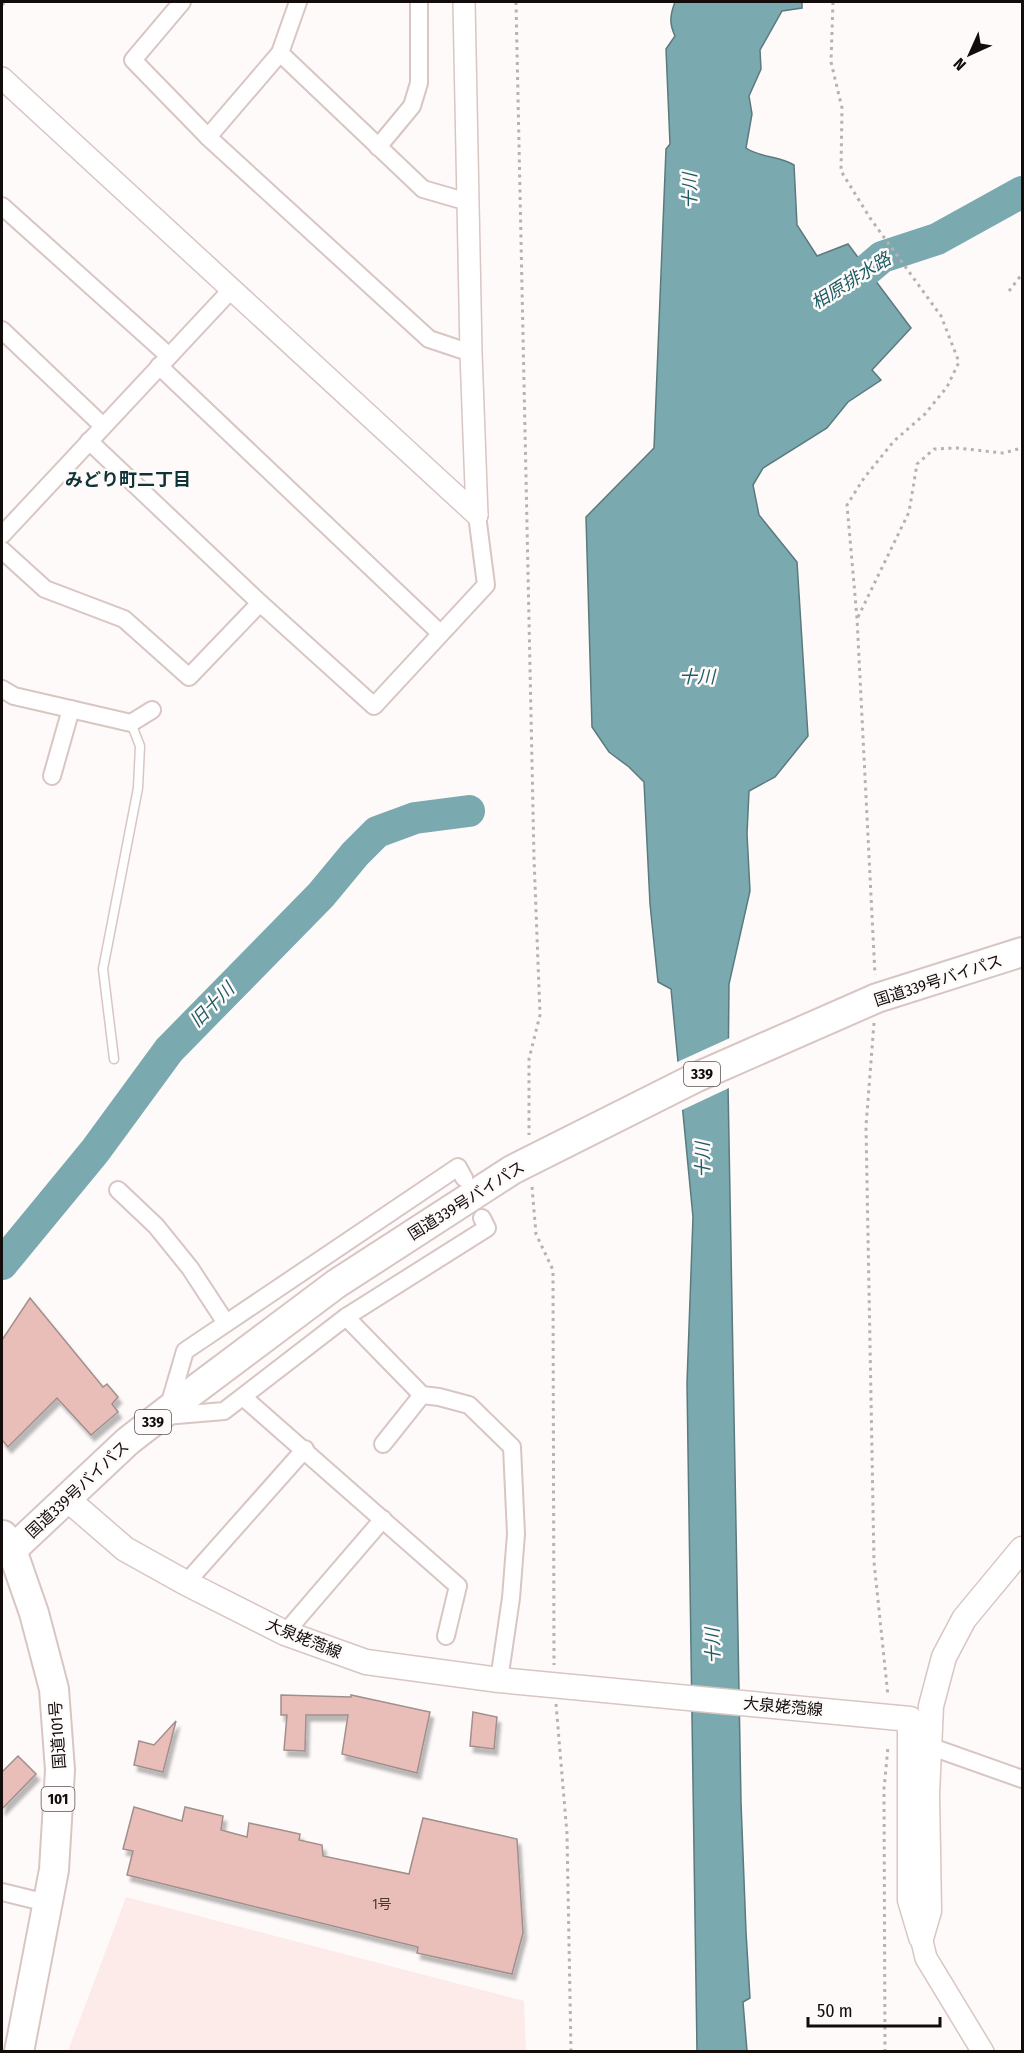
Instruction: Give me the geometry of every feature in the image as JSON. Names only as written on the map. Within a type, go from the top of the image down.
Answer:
[{"type":"highway","name":"国道339号バイパス","points":[[4,1550],[128,1441],[336,1284],[420,1228],[537,1158],[697,1077],[871,1001],[1023,952]]},
{"type":"highway","name":"国道101号","points":[[4,1550],[34,1613],[54,1689],[60,1770],[54,1870],[19,2052]]},
{"type":"main road","name":"大泉姥萢線","points":[[67,1497],[124,1549],[285,1633],[366,1662],[499,1680],[910,1719],[910,1900],[921,1937]]},
{"type":"main road","points":[[921,1937],[929,1911],[927,1794],[931,1706],[944,1657],[964,1619],[1023,1549]]},
{"type":"street","points":[[182,2],[133,60],[208,137],[429,339],[471,353]]},
{"type":"street","points":[[208,137],[280,52],[298,2]]},
{"type":"street","points":[[378,147],[412,106],[419,83],[419,2]]},
{"type":"street","points":[[89,441],[260,603],[374,706],[486,585],[477,515],[471,353],[464,2]]},
{"type":"street","points":[[280,52],[423,189],[468,202]]},
{"type":"street","points":[[2,78],[477,515]]},
{"type":"street","points":[[2,206],[164,361],[440,633]]},
{"type":"street","points":[[2,535],[231,290]]},
{"type":"street","points":[[2,330],[103,426]]},
{"type":"street","points":[[2,550],[45,589],[124,619],[189,677],[260,603]]},
{"type":"street","points":[[2,689],[14,696],[131,723],[152,711]]},
{"type":"street","points":[[52,776],[71,709]]},
{"type":"street","points":[[464,1178],[458,1167],[185,1351],[164,1413],[224,1412],[346,1317],[487,1228],[482,1218]]},
{"type":"street","points":[[118,1190],[156,1226],[190,1268],[226,1323]]},
{"type":"street","points":[[346,1317],[422,1395],[469,1405],[512,1447],[516,1534],[511,1598],[499,1680]]},
{"type":"street","points":[[384,1444],[422,1395]]},
{"type":"street","points":[[243,1397],[305,1449],[458,1586],[446,1636]]},
{"type":"street","points":[[186,1583],[305,1449]]},
{"type":"street","points":[[285,1633],[383,1519]]},
{"type":"street","points":[[929,1746],[1023,1779]]},
{"type":"street","points":[[2,1892],[47,1903]]},
{"type":"street","points":[[921,1937],[926,1958],[983,2052]]},
{"type":"lane","points":[[114,1059],[103,969],[138,788],[140,746],[131,723]]},
{"type":"path","points":[[2,5],[5,2]]},
{"type":"path","points":[[516,2],[533,846],[540,1015],[529,1059],[537,1158],[536,1234],[553,1270],[554,1685],[567,1834],[572,2052]]},
{"type":"path","points":[[832,2],[831,62],[842,108],[841,171],[870,218],[941,316],[959,362],[946,387],[925,414],[894,441],[864,478],[847,505],[857,618],[871,1001],[866,1126],[874,1562],[888,1693],[886,1716],[889,1734],[884,1789],[885,2052]]},
{"type":"path","points":[[1009,291],[1023,274]]},
{"type":"path","points":[[857,618],[909,512],[917,464],[934,449],[957,448],[1003,453],[1023,448]]},
{"type":"shaded area","points":[[126,1897],[524,2001],[526,2051],[68,2051]]},
{"type":"water","name":"十川","points":[[675,2],[802,2],[802,8],[782,11],[760,50],[761,69],[749,96],[752,114],[746,148],[794,165],[797,225],[817,256],[848,244],[911,328],[872,370],[881,380],[848,402],[827,428],[763,468],[753,485],[759,515],[797,562],[808,736],[775,777],[749,791],[747,834],[750,891],[729,984],[728,1085],[741,1802],[750,1998],[743,2002],[747,2051],[697,2051],[687,1383],[693,1217],[671,989],[658,982],[650,904],[644,782],[609,752],[592,727],[586,517],[654,448],[666,149],[670,144],[666,49],[675,36],[671,19]]},
{"type":"pier","points":[[732,1037],[731,1087],[680,1111],[675,1063]]},
{"type":"building","points":[[30,1298],[103,1387],[107,1384],[118,1397],[112,1404],[118,1412],[91,1435],[57,1398],[8,1447],[2,1440],[2,1340]]},
{"type":"building","points":[[281,1695],[351,1697],[351,1695],[430,1712],[417,1773],[342,1754],[348,1715],[306,1715],[305,1751],[284,1750],[287,1715],[281,1715]]},
{"type":"building","points":[[473,1712],[497,1717],[494,1749],[470,1746]]},
{"type":"building","points":[[176,1721],[163,1772],[134,1765],[139,1741],[154,1745]]},
{"type":"building","points":[[18,1756],[36,1774],[2,1809],[2,1772]]},
{"type":"building","points":[[134,1807],[182,1821],[185,1807],[223,1816],[221,1830],[247,1837],[249,1823],[300,1834],[299,1840],[322,1845],[323,1856],[409,1874],[423,1818],[517,1839],[523,1933],[512,1974],[417,1953],[418,1947],[127,1875],[133,1851],[123,1849]]},
{"type":"waterway","name":"相原排水路","points":[[834,295],[842,291],[882,257],[937,239],[1022,192]]},
{"type":"waterway","name":"旧十川","points":[[2,1264],[95,1151],[169,1050],[321,895],[355,854],[377,832],[415,818],[469,811]]},
{"type":"district","name":"みどり町二丁目","points":[[128,480]]}]
